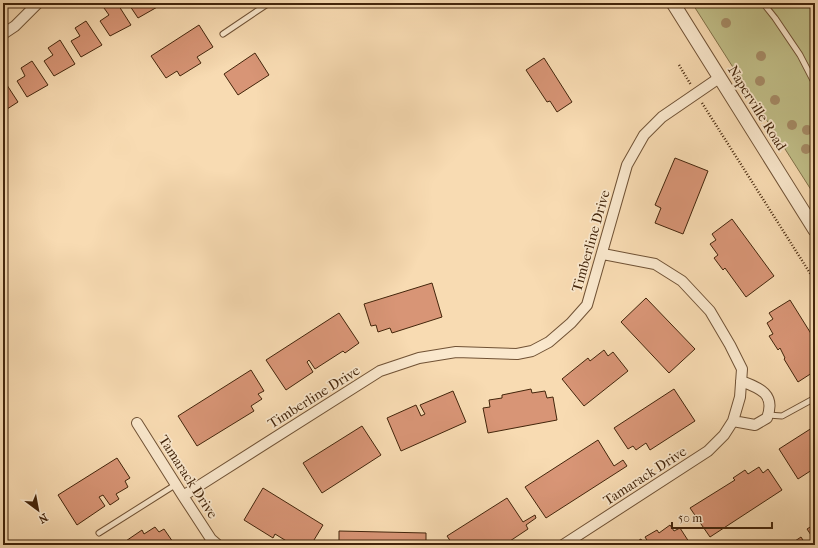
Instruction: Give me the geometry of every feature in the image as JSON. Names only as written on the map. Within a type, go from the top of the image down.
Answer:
[{"type":"street","points":[[3,34],[15,26],[38,3]]},
{"type":"street","name":"Naperville Road","points":[[673,3],[815,230]]},
{"type":"street","name":"Timberline Drive","points":[[183,496],[380,371],[419,358],[456,352],[517,354],[532,351],[548,342],[571,323],[587,305],[603,254],[627,165],[644,135],[662,117],[720,78]]},
{"type":"street","name":"Tamarack Drive","points":[[563,545],[708,451],[724,435],[733,421],[740,397],[742,369],[710,311],[682,281],[655,264],[603,254]]},
{"type":"street","points":[[733,421],[755,425],[767,418],[771,406],[767,397],[760,388],[741,381]]},
{"type":"street","name":"Tamarack Drive","points":[[136,423],[211,539],[218,545]]},
{"type":"lane","points":[[223,34],[269,3]]},
{"type":"lane","points":[[763,3],[800,55],[815,84]]},
{"type":"lane","points":[[768,415],[782,416],[815,398]]},
{"type":"lane","points":[[99,533],[175,485]]},
{"type":"path","points":[[678,65],[815,281]]},
{"type":"shaded area","points":[[692,3],[810,3],[815,12],[815,196]]},
{"type":"building","points":[[112,3],[117,3],[131,25],[110,36],[100,21],[109,15],[104,8]]},
{"type":"building","points":[[128,3],[157,3],[159,6],[138,18]]},
{"type":"building","points":[[484,3],[493,3],[487,7]]},
{"type":"building","points":[[86,21],[102,45],[81,57],[71,41],[80,36],[75,28]]},
{"type":"building","points":[[199,25],[213,47],[197,57],[201,63],[180,76],[177,71],[166,78],[151,56]]},
{"type":"building","points":[[60,40],[75,64],[54,76],[44,61],[53,55],[48,48]]},
{"type":"building","points":[[255,53],[269,75],[238,95],[224,74]]},
{"type":"building","points":[[544,58],[572,102],[557,112],[550,101],[547,102],[526,70]]},
{"type":"building","points":[[32,61],[48,85],[27,97],[17,81],[25,76],[21,68]]},
{"type":"building","points":[[3,79],[18,102],[4,111],[3,110]]},
{"type":"building","points":[[675,158],[708,171],[683,234],[655,223],[661,208],[655,205]]},
{"type":"building","points":[[732,219],[774,276],[746,297],[725,268],[723,270],[714,258],[718,255],[710,244],[716,240],[712,234]]},
{"type":"building","points":[[432,283],[442,317],[392,333],[390,328],[378,332],[376,325],[371,326],[364,304]]},
{"type":"building","points":[[646,298],[695,349],[669,373],[621,322]]},
{"type":"building","points":[[790,300],[815,340],[815,371],[798,382],[784,359],[785,358],[780,348],[778,350],[769,336],[773,334],[767,323],[773,319],[769,313]]},
{"type":"building","points":[[339,313],[359,343],[345,353],[343,351],[315,369],[309,360],[307,362],[313,372],[286,390],[266,360]]},
{"type":"building","points":[[604,350],[608,356],[613,352],[628,371],[584,406],[562,379],[588,358],[590,361]]},
{"type":"building","points":[[251,370],[264,391],[258,394],[262,399],[251,406],[254,411],[197,446],[178,416]]},
{"type":"building","points":[[531,389],[532,393],[545,391],[547,398],[553,397],[557,420],[488,433],[483,408],[490,407],[489,400],[502,398],[502,395]]},
{"type":"building","points":[[674,389],[695,421],[650,450],[646,443],[636,450],[633,446],[628,449],[614,428]]},
{"type":"building","points":[[453,391],[466,422],[401,451],[387,418],[416,405],[421,416],[425,414],[420,405]]},
{"type":"building","points":[[362,426],[381,455],[322,493],[303,463]]},
{"type":"building","points":[[815,426],[815,468],[798,479],[779,449]]},
{"type":"building","points":[[598,440],[614,466],[623,460],[627,466],[546,518],[525,487]]},
{"type":"building","points":[[117,458],[130,478],[125,481],[128,487],[116,494],[119,499],[110,505],[103,495],[99,497],[105,506],[77,525],[58,495]]},
{"type":"building","points":[[759,467],[763,473],[768,469],[782,490],[710,537],[690,508],[735,480],[733,478],[745,470],[748,474]]},
{"type":"building","points":[[263,488],[323,525],[311,545],[293,545],[275,534],[273,538],[244,520]]},
{"type":"building","points":[[507,498],[523,522],[535,515],[536,518],[526,525],[528,529],[504,545],[453,545],[447,536]]},
{"type":"building","points":[[815,524],[815,541],[807,529]]},
{"type":"building","points":[[670,525],[674,531],[680,528],[691,545],[650,545],[645,537],[657,530],[659,533]]},
{"type":"building","points":[[155,527],[159,532],[164,529],[175,545],[120,545],[142,530],[144,534]]},
{"type":"building","points":[[339,531],[426,533],[426,545],[339,545]]},
{"type":"building","points":[[3,535],[9,545],[3,545]]},
{"type":"building","points":[[801,537],[806,545],[789,545]]},
{"type":"building","points":[[641,539],[644,545],[631,545]]}]
